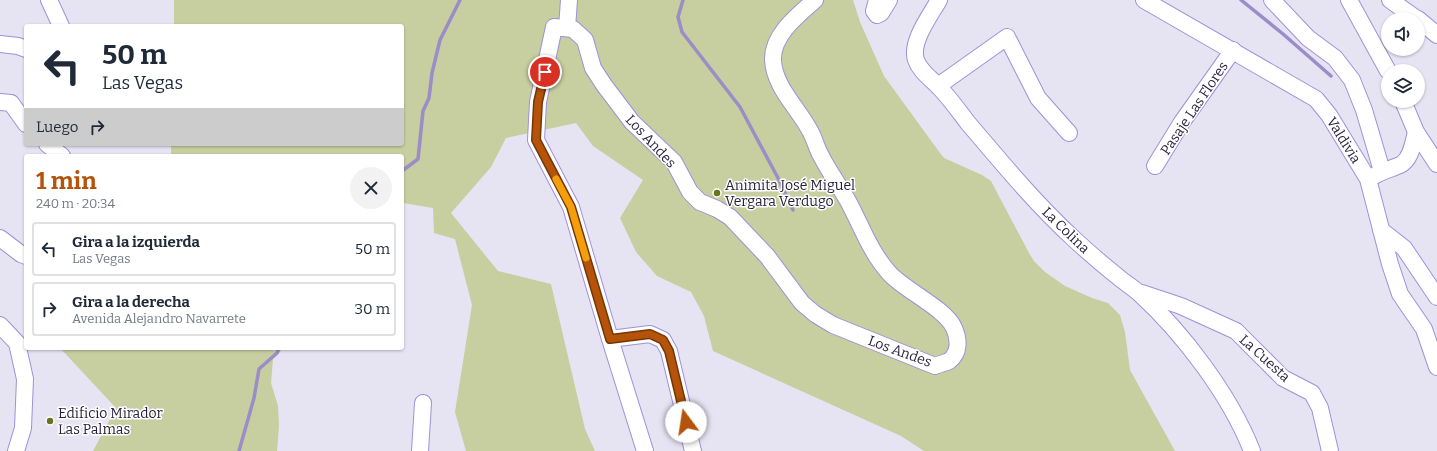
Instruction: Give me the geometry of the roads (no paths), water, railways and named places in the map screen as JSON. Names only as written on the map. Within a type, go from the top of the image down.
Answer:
[{"type":"street","points":[[49,0],[61,24]]},
{"type":"street","points":[[569,0],[538,102],[536,140],[571,207],[645,451]]},
{"type":"street","name":"Los Andes","points":[[561,27],[573,28],[585,40],[593,68],[604,85],[632,122],[674,162],[690,192],[700,202],[717,209],[730,217],[767,256],[802,303],[832,325],[934,366],[949,361],[956,352],[959,342],[954,327],[944,314],[895,279],[881,264],[870,246],[848,201],[820,154],[810,130],[799,111],[781,86],[775,74],[773,59],[776,43],[783,32],[815,0]]},
{"type":"street","points":[[877,0],[874,11],[877,14],[881,13],[889,0]]},
{"type":"street","name":"La Colina","points":[[939,0],[919,35],[915,48],[916,60],[923,72],[938,86],[1009,172],[1052,218],[1095,258],[1138,292],[1179,335],[1214,382],[1245,432],[1252,451]]},
{"type":"street","name":"Valdivia","points":[[1144,0],[1316,98],[1329,115],[1368,179],[1390,264],[1400,294],[1424,329],[1437,367]]},
{"type":"street","points":[[1272,0],[1308,38],[1335,58],[1352,80],[1364,110],[1382,171]]},
{"type":"street","points":[[1349,0],[1384,64]]},
{"type":"street","points":[[1390,0],[1408,12]]},
{"type":"street","points":[[1425,25],[1437,35]]},
{"type":"street","points":[[938,86],[1007,38],[1038,98],[1069,133]]},
{"type":"street","points":[[0,44],[24,48]]},
{"type":"street","name":"Pasaje Las Flores","points":[[1155,166],[1182,122],[1233,50]]},
{"type":"street","points":[[0,102],[11,103],[24,121]]},
{"type":"street","points":[[1406,108],[1416,132],[1437,164]]},
{"type":"street","points":[[1368,179],[1382,171],[1401,164],[1410,154],[1416,132]]},
{"type":"street","points":[[50,146],[60,154]]},
{"type":"street","points":[[1381,230],[1404,248],[1437,297]]},
{"type":"street","points":[[0,238],[24,255]]},
{"type":"street","name":"La Cuesta","points":[[1138,292],[1181,306],[1236,331],[1283,378],[1312,393],[1320,408],[1330,451]]},
{"type":"street","points":[[0,325],[17,343],[25,379],[23,428],[16,451]]},
{"type":"street","points":[[610,339],[650,334],[663,340],[669,351],[693,451]]},
{"type":"street","points":[[420,451],[423,403]]},
{"type":"waterway","points":[[404,170],[418,159],[423,111],[429,98],[432,73],[440,40],[460,0]]},
{"type":"waterway","points":[[683,0],[678,17],[682,32],[740,107],[778,178],[793,210]]},
{"type":"waterway","points":[[1241,0],[1331,76]]},
{"type":"waterway","points":[[239,451],[254,398],[259,369],[277,353],[278,350]]},
{"type":"place","name":"Animita José Miguel Vergara Verdugo","points":[[717,193]]},
{"type":"place","name":"Edificio Mirador Las Palmas","points":[[50,421]]}]
